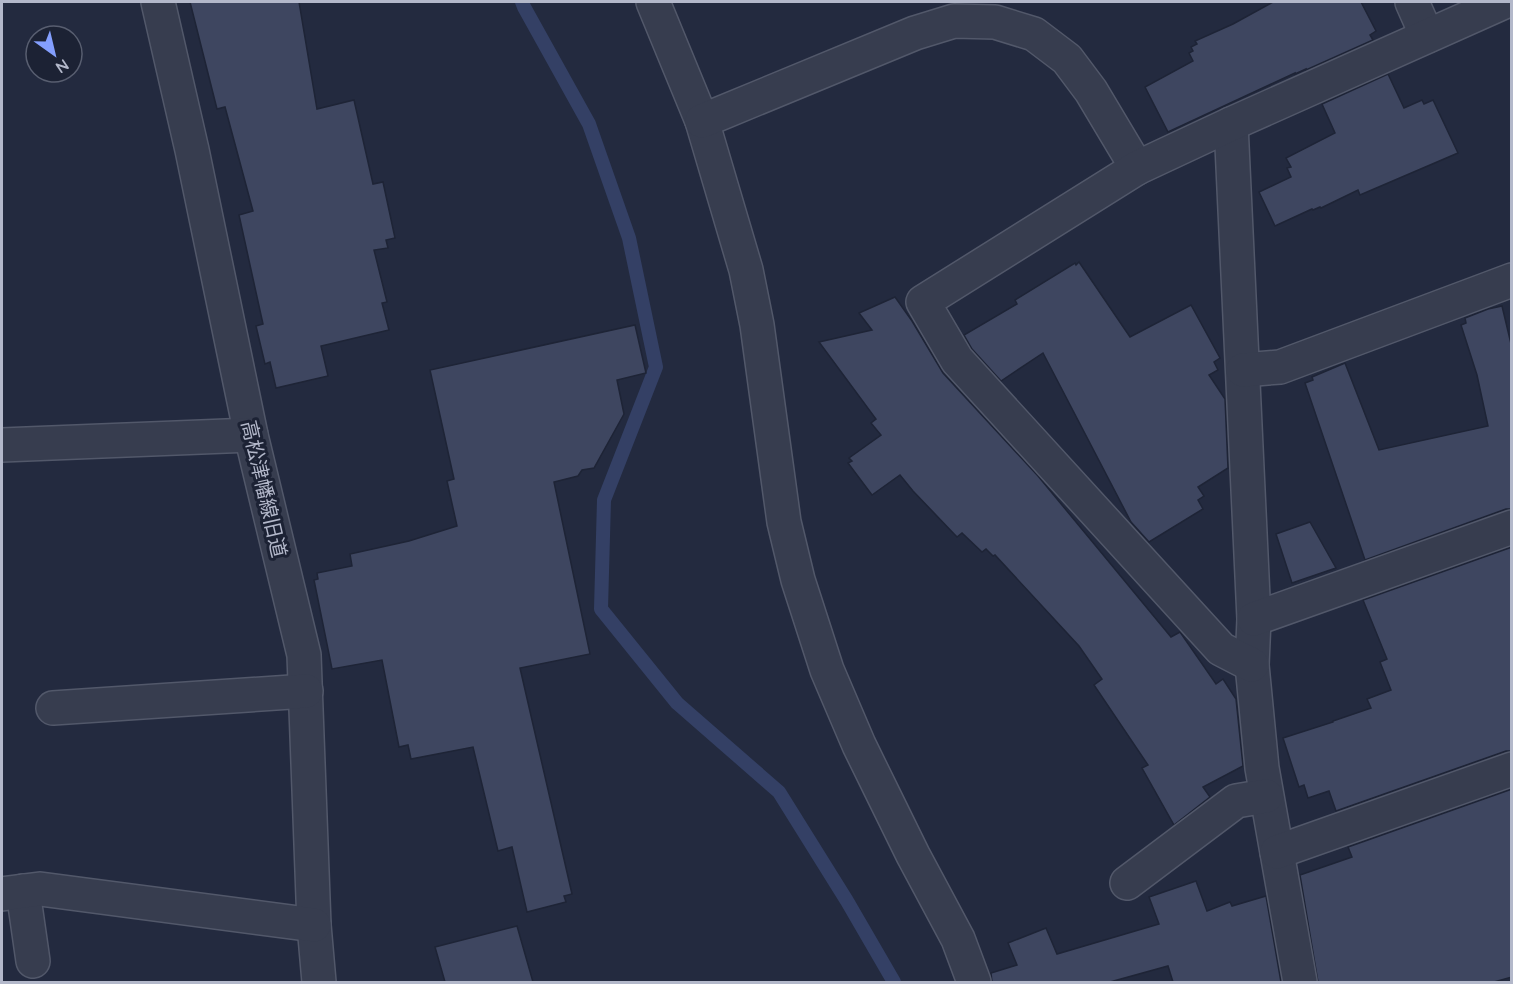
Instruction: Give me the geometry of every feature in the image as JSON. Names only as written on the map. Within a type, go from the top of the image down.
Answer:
[{"type":"street","name":"高松津幡線旧道","points":[[158,2],[192,150],[251,435],[304,656],[319,982]]},
{"type":"street","points":[[653,2],[702,121],[747,270],[757,325],[784,522],[798,580],[827,670],[859,745],[913,855],[958,939],[974,982]]},
{"type":"street","points":[[1412,2],[1427,36]]},
{"type":"street","points":[[1252,665],[1221,649],[957,360],[923,302],[1137,168],[1504,2]]},
{"type":"street","points":[[702,121],[915,33],[954,21],[995,22],[1034,34],[1067,59],[1091,91],[1137,168]]},
{"type":"street","points":[[1231,124],[1254,619],[1252,665],[1266,796],[1300,982]]},
{"type":"street","points":[[1243,370],[1280,367],[1512,280]]},
{"type":"street","points":[[2,445],[251,435]]},
{"type":"street","points":[[1254,619],[1512,527]]},
{"type":"street","points":[[53,708],[306,691]]},
{"type":"street","points":[[1277,852],[1512,769]]},
{"type":"street","points":[[1127,883],[1236,801],[1266,796]]},
{"type":"street","points":[[33,961],[12,892],[40,889],[315,925]]},
{"type":"building","points":[[190,2],[299,2],[317,109],[354,100],[373,184],[383,182],[395,238],[386,240],[388,248],[374,250],[387,302],[382,303],[389,330],[321,346],[328,376],[276,388],[270,362],[265,364],[256,326],[263,324],[239,215],[253,211],[225,107],[217,109]]},
{"type":"building","points":[[1273,2],[1361,2],[1376,31],[1370,35],[1373,40],[1295,73],[1168,132],[1145,87],[1193,61],[1189,53],[1193,51],[1191,47],[1197,44],[1195,41]]},
{"type":"building","points":[[1388,74],[1404,108],[1422,100],[1424,104],[1433,100],[1458,153],[1360,195],[1358,190],[1275,226],[1259,192],[1291,177],[1287,168],[1291,167],[1286,158],[1335,133],[1322,104]]},
{"type":"building","points":[[1079,262],[1130,337],[1191,305],[1220,358],[1214,362],[1218,370],[1209,375],[1225,399],[1228,468],[1198,487],[1204,496],[1198,500],[1203,509],[1149,542],[1131,522],[1043,353],[1001,381],[972,349],[964,335],[1017,304],[1015,300]]},
{"type":"building","points":[[895,297],[943,373],[1038,476],[1171,637],[1180,632],[1216,684],[1223,679],[1236,699],[1243,766],[1203,787],[1210,797],[1174,825],[1142,768],[1148,765],[1094,685],[1102,679],[1079,646],[995,555],[993,556],[986,549],[982,552],[962,533],[957,537],[900,475],[872,495],[848,463],[852,461],[849,458],[881,435],[871,423],[876,419],[819,342],[872,330],[859,313]]},
{"type":"building","points":[[1502,306],[1512,348],[1512,509],[1506,509],[1365,560],[1305,383],[1313,380],[1312,377],[1345,363],[1379,450],[1488,426],[1477,375],[1461,325],[1466,323],[1465,318]]},
{"type":"building","points":[[635,325],[646,373],[617,380],[624,414],[594,468],[582,470],[578,476],[554,482],[590,654],[520,668],[572,894],[564,896],[566,902],[527,912],[512,847],[498,851],[473,747],[411,759],[408,745],[399,747],[382,660],[332,669],[314,580],[318,579],[317,573],[352,566],[350,554],[409,541],[457,526],[447,481],[454,479],[430,370]]},
{"type":"building","points":[[1310,522],[1336,568],[1292,583],[1276,534]]},
{"type":"building","points":[[1512,547],[1512,751],[1506,751],[1336,811],[1329,791],[1308,798],[1304,785],[1299,787],[1283,738],[1371,708],[1367,699],[1391,690],[1380,662],[1387,659],[1363,600]]},
{"type":"building","points":[[1512,789],[1512,977],[1494,982],[1318,982],[1300,875],[1352,857],[1348,847]]},
{"type":"building","points":[[1196,881],[1207,911],[1230,902],[1232,906],[1266,896],[1281,982],[1173,982],[1168,966],[1110,982],[992,982],[991,973],[1017,965],[1008,943],[1046,928],[1057,954],[1159,924],[1149,897]]},
{"type":"building","points":[[517,926],[533,982],[445,982],[435,947]]},
{"type":"waterway","points":[[522,2],[589,124],[629,238],[656,367],[604,500],[601,609],[677,703],[779,792],[894,982]]}]
